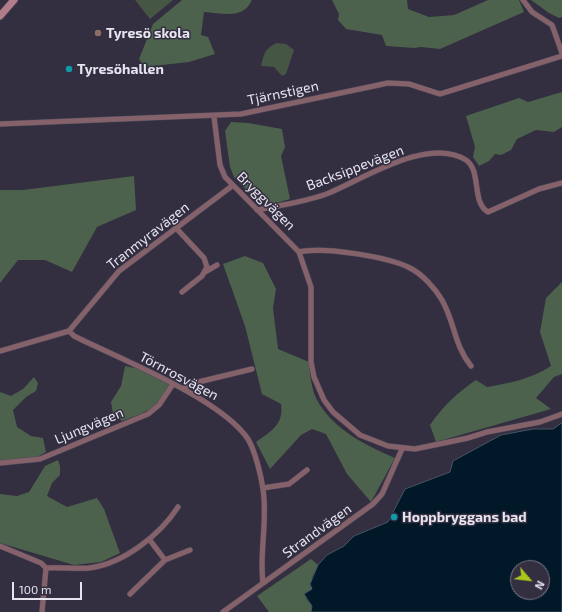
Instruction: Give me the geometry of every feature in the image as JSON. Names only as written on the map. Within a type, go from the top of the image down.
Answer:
[{"type":"main road","points":[[0,16],[14,0]]},
{"type":"street","points":[[523,0],[532,12],[552,25],[562,53]]},
{"type":"street","name":"Tjärnstigen","points":[[0,124],[214,117],[241,114],[388,83],[409,84],[440,94],[562,56]]},
{"type":"street","name":"Bryggvägen","points":[[214,117],[220,165],[225,177],[232,186],[299,252]]},
{"type":"street","name":"Backsippevägen","points":[[257,210],[328,194],[397,161],[440,153],[452,155],[467,161],[473,171],[482,205],[488,212],[539,189],[562,183]]},
{"type":"street","name":"Tranmyravägen","points":[[69,331],[119,271],[232,186]]},
{"type":"street","points":[[176,228],[204,258],[207,267],[205,272]]},
{"type":"street","points":[[471,366],[461,353],[451,320],[441,299],[436,291],[415,271],[408,267],[351,253],[310,250],[299,252],[310,287],[311,362],[318,388],[333,412],[360,435],[380,444],[402,449],[433,446],[468,438],[486,432],[540,422],[562,414]]},
{"type":"street","points":[[182,292],[205,272],[217,266]]},
{"type":"street","points":[[0,351],[69,331]]},
{"type":"street","name":"Törnrosvägen","points":[[69,331],[74,336],[183,389],[236,425],[249,440],[263,488],[265,526],[262,583]]},
{"type":"street","points":[[183,389],[190,384],[252,369]]},
{"type":"street","name":"Ljungvägen","points":[[0,463],[40,458],[148,414],[159,405],[174,384]]},
{"type":"street","name":"Strandvägen","points":[[223,612],[375,503],[388,482],[402,449]]},
{"type":"street","points":[[263,488],[289,484],[307,470]]},
{"type":"street","points":[[0,546],[41,563],[46,568],[90,568],[117,561],[149,539],[178,507]]},
{"type":"street","points":[[149,539],[165,560]]},
{"type":"street","points":[[130,594],[165,560],[190,550]]},
{"type":"street","points":[[42,612],[46,568]]},
{"type":"green space","points":[[135,0],[173,0],[150,19]]},
{"type":"green space","points":[[182,0],[252,0],[248,6],[238,13],[225,14],[204,12],[201,35],[208,37],[215,54],[189,62],[144,67],[139,59],[153,24]]},
{"type":"green space","points":[[332,0],[407,0],[408,9],[429,17],[454,15],[488,0],[519,0],[524,12],[440,49],[421,47],[414,48],[386,46],[382,35],[346,29],[338,20],[339,14]]},
{"type":"green space","points":[[531,0],[562,0],[562,17],[559,18],[549,13]]},
{"type":"green space","points":[[277,43],[286,44],[294,50],[286,74],[282,76],[274,67],[261,66],[267,49]]},
{"type":"green space","points":[[562,92],[562,127],[554,132],[536,130],[517,139],[511,150],[501,155],[495,154],[489,161],[479,166],[473,157],[475,147],[466,116],[519,98],[528,102]]},
{"type":"green space","points":[[231,122],[248,123],[282,129],[285,147],[281,156],[290,199],[273,204],[256,200],[234,177],[230,167],[225,131]]},
{"type":"green space","points":[[134,176],[136,210],[97,227],[72,272],[45,260],[18,260],[0,283],[0,190],[23,190]]},
{"type":"green space","points":[[245,256],[263,263],[276,289],[273,308],[278,349],[309,362],[314,394],[331,419],[350,435],[372,448],[395,458],[371,502],[347,474],[326,434],[312,429],[301,435],[270,469],[256,442],[275,427],[280,417],[281,404],[262,394],[245,326],[223,264]]},
{"type":"green space","points":[[562,282],[562,374],[554,377],[536,398],[551,409],[436,442],[430,425],[451,400],[476,380],[487,387],[528,377],[551,366],[540,332],[546,298]]},
{"type":"green space","points":[[125,366],[140,369],[170,384],[160,399],[145,412],[122,421],[113,414],[111,402],[121,386]]},
{"type":"green space","points":[[34,377],[38,383],[36,391],[26,397],[13,410],[17,427],[31,436],[43,438],[46,452],[37,457],[0,461],[0,392],[11,396],[23,389]]},
{"type":"green space","points":[[58,460],[60,475],[52,483],[47,496],[67,507],[97,498],[104,509],[120,553],[101,562],[74,565],[0,543],[0,494],[17,496],[29,492],[45,466]]},
{"type":"green space","points":[[311,559],[318,565],[312,577],[313,588],[306,599],[312,606],[311,612],[269,612],[257,596]]},
{"type":"water","points":[[562,423],[562,612],[311,612],[312,606],[304,594],[312,589],[310,584],[318,565],[327,555],[344,546],[354,536],[388,522],[405,489],[450,472],[453,461],[501,435],[533,429],[553,429]]},
{"type":"place","name":"Tyresö skola","points":[[98,33]]},
{"type":"place","name":"Tyresöhallen","points":[[69,69]]},
{"type":"place","name":"Hoppbryggans bad","points":[[394,517]]}]
